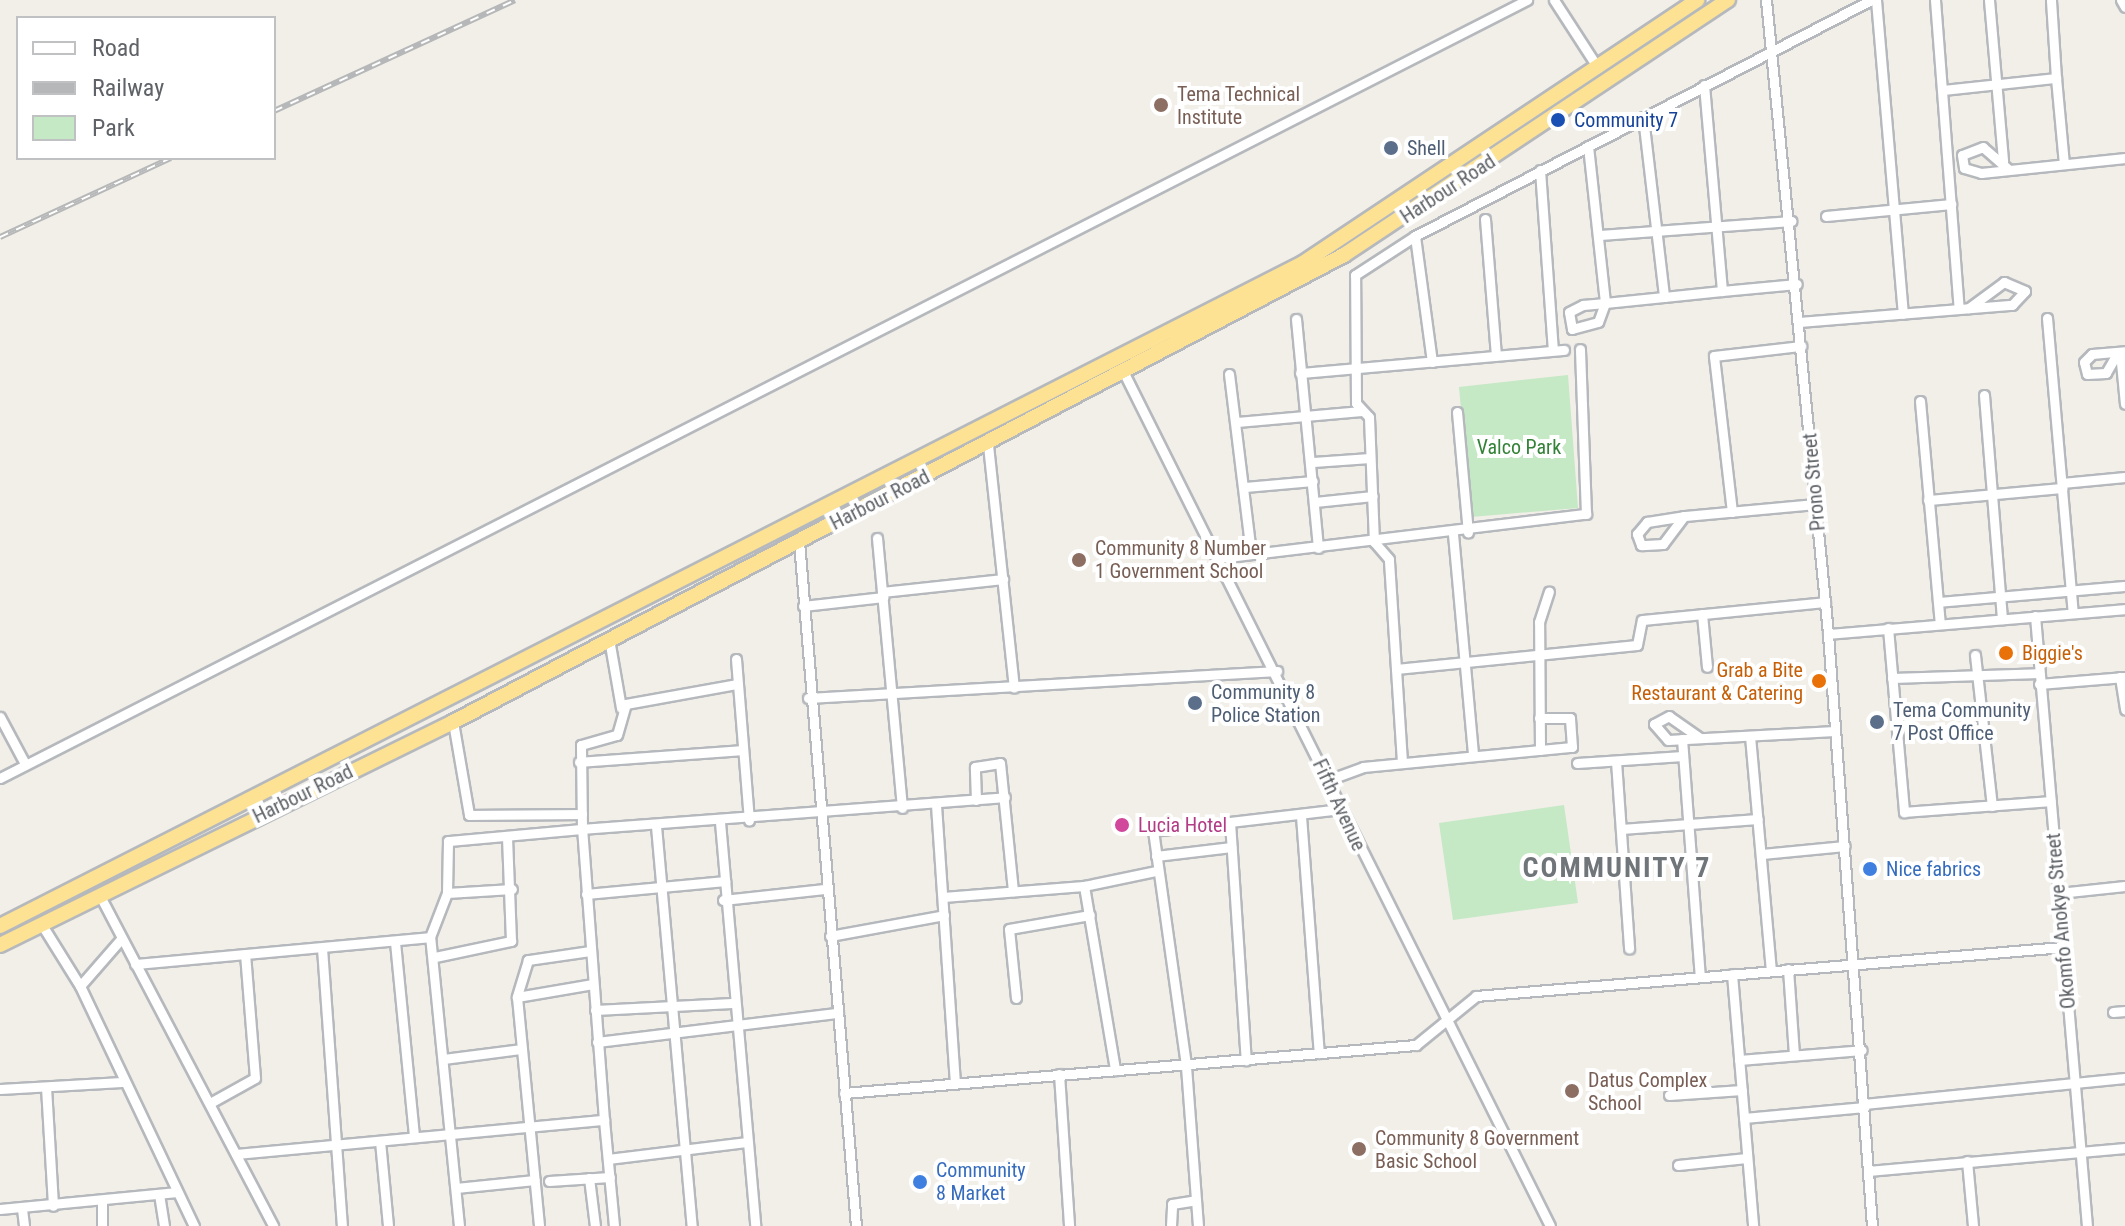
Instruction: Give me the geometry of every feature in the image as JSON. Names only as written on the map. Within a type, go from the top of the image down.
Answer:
[{"type":"highway","name":"Harbour Road","points":[[0,926],[1303,263],[1697,0]]},
{"type":"highway","name":"Harbour Road","points":[[0,945],[453,722],[988,445],[1344,255],[1728,0]]},
{"type":"street","points":[[0,778],[24,762],[224,669],[1527,0]]},
{"type":"street","points":[[1554,0],[1598,68]]},
{"type":"street","name":"Prono Street","points":[[1766,0],[1776,47],[1828,634],[1856,964],[1872,1226]]},
{"type":"street","points":[[1402,762],[1389,559],[1374,542],[1370,458],[1357,368],[1356,272],[1415,236],[1540,170],[1873,0],[1903,314]]},
{"type":"street","points":[[1935,0],[1951,204],[1964,308]]},
{"type":"street","points":[[1989,0],[2006,167],[2125,158]]},
{"type":"street","points":[[2051,0],[2064,164]]},
{"type":"street","points":[[2121,0],[2125,7]]},
{"type":"street","points":[[1943,90],[2056,78]]},
{"type":"street","points":[[1704,85],[1722,291]]},
{"type":"street","points":[[1643,117],[1664,297]]},
{"type":"street","points":[[1588,146],[1605,303],[1797,284]]},
{"type":"street","points":[[1300,373],[1559,350],[1540,170]]},
{"type":"street","points":[[1826,216],[1951,204]]},
{"type":"street","points":[[1485,219],[1496,356]]},
{"type":"street","points":[[1600,235],[1791,221]]},
{"type":"street","points":[[1415,236],[1432,362]]},
{"type":"street","points":[[1799,322],[2012,305],[2025,291],[2004,282],[1964,308]]},
{"type":"street","points":[[2047,318],[2073,613]]},
{"type":"street","points":[[1296,319],[1300,373],[1313,462],[1318,548]]},
{"type":"street","points":[[1732,512],[1714,356],[1801,346]]},
{"type":"street","points":[[1220,558],[1468,533],[1589,511],[1580,349]]},
{"type":"street","points":[[2121,352],[2125,404]]},
{"type":"street","name":"Fifth Avenue","points":[[1124,373],[1277,671],[1341,809],[1550,1226]]},
{"type":"street","points":[[1229,374],[1251,554]]},
{"type":"street","points":[[1984,395],[2002,619]]},
{"type":"street","points":[[1920,401],[1940,624]]},
{"type":"street","points":[[1237,422],[1362,411]]},
{"type":"street","points":[[1457,412],[1468,533]]},
{"type":"street","points":[[988,445],[1014,688]]},
{"type":"street","points":[[1313,462],[1370,458]]},
{"type":"street","points":[[1928,500],[2125,477]]},
{"type":"street","points":[[1245,487],[1313,481]]},
{"type":"street","points":[[1315,502],[1373,496]]},
{"type":"street","points":[[1684,516],[1663,544],[1641,545],[1637,534],[1647,522],[1684,516],[1816,504]]},
{"type":"street","points":[[1453,534],[1473,754]]},
{"type":"street","points":[[877,538],[902,808]]},
{"type":"street","points":[[799,542],[808,698],[856,1226]]},
{"type":"street","points":[[803,606],[1003,579]]},
{"type":"street","points":[[1938,602],[2125,586]]},
{"type":"street","points":[[1540,750],[1538,655],[1549,592]]},
{"type":"street","points":[[1396,669],[1637,645],[1642,620],[1825,602]]},
{"type":"street","points":[[1828,634],[2125,609]]},
{"type":"street","points":[[1702,614],[1707,667]]},
{"type":"street","name":"Okomfo Anokye Street","points":[[2035,616],[2087,1226]]},
{"type":"street","points":[[1888,628],[1904,812],[2051,801]]},
{"type":"street","points":[[609,639],[621,708],[617,735],[581,745],[579,762],[590,951],[614,1226]]},
{"type":"street","points":[[1975,655],[1992,806]]},
{"type":"street","points":[[736,659],[749,820]]},
{"type":"street","points":[[808,698],[1277,671]]},
{"type":"street","points":[[1892,678],[2039,673]]},
{"type":"street","points":[[2039,684],[2123,677],[2125,710]]},
{"type":"street","points":[[621,708],[737,684]]},
{"type":"street","points":[[1700,738],[1669,716],[1656,719],[1656,735],[1682,739],[1835,731]]},
{"type":"street","points":[[0,717],[24,762]]},
{"type":"street","points":[[1328,780],[1402,762],[1540,750],[1574,744],[1568,717],[1539,718]]},
{"type":"street","points":[[453,722],[469,815],[582,814]]},
{"type":"street","points":[[1750,736],[1771,971]]},
{"type":"street","points":[[1682,739],[1700,976]]},
{"type":"street","points":[[579,762],[743,750]]},
{"type":"street","points":[[1577,763],[1683,756]]},
{"type":"street","points":[[1616,761],[1629,949]]},
{"type":"street","points":[[976,800],[975,767],[998,763],[1005,797],[1013,891]]},
{"type":"street","points":[[459,1226],[435,957],[430,937],[447,893],[448,841],[582,829],[819,816],[1005,797]]},
{"type":"street","points":[[936,805],[955,1083]]},
{"type":"street","points":[[1198,1226],[1186,1065],[1156,871],[1153,831],[1341,809]]},
{"type":"street","points":[[1301,816],[1319,1053]]},
{"type":"street","points":[[1621,829],[1758,819]]},
{"type":"street","points":[[720,822],[725,881],[723,900],[755,1226]]},
{"type":"street","points":[[1230,822],[1246,1060]]},
{"type":"street","points":[[656,826],[668,1007],[692,1226]]},
{"type":"street","points":[[435,957],[511,941],[512,889],[507,837]]},
{"type":"street","points":[[1762,854],[1845,846]]},
{"type":"street","points":[[1156,856],[1231,847]]},
{"type":"street","points":[[943,897],[1084,886],[1156,871]]},
{"type":"street","points":[[586,894],[725,881]]},
{"type":"street","points":[[1084,886],[1115,1070]]},
{"type":"street","points":[[2059,893],[2125,886]]},
{"type":"street","points":[[447,893],[512,889]]},
{"type":"street","points":[[723,900],[824,889]]},
{"type":"street","points":[[99,894],[273,1226]]},
{"type":"street","points":[[830,936],[944,915]]},
{"type":"street","points":[[1016,998],[1009,929],[1090,915]]},
{"type":"street","points":[[42,925],[80,986],[122,1082],[194,1226]]},
{"type":"street","points":[[135,964],[430,937]]},
{"type":"street","points":[[80,986],[121,939]]},
{"type":"street","points":[[395,942],[414,1137]]},
{"type":"street","points":[[844,1093],[1416,1045],[1476,996],[2063,947]]},
{"type":"street","points":[[322,948],[333,1145],[342,1226]]},
{"type":"street","points":[[539,1226],[517,997],[528,960],[590,951]]},
{"type":"street","points":[[210,1103],[255,1078],[245,954]]},
{"type":"street","points":[[1788,969],[1794,1054]]},
{"type":"street","points":[[1732,974],[1753,1226]]},
{"type":"street","points":[[517,997],[593,984]]},
{"type":"street","points":[[595,1010],[732,1003]]},
{"type":"street","points":[[2113,1012],[2125,1011]]},
{"type":"street","points":[[597,1042],[672,1037],[737,1024],[838,1013]]},
{"type":"street","points":[[444,1059],[521,1049]]},
{"type":"street","points":[[1739,1060],[1862,1050]]},
{"type":"street","points":[[1059,1074],[1069,1226]]},
{"type":"street","points":[[1744,1118],[2125,1078]]},
{"type":"street","points":[[0,1089],[122,1082]]},
{"type":"street","points":[[46,1087],[53,1206]]},
{"type":"street","points":[[1669,1095],[1742,1090]]},
{"type":"street","points":[[236,1154],[604,1120]]},
{"type":"street","points":[[380,1141],[388,1226]]},
{"type":"street","points":[[608,1159],[683,1153],[747,1142]]},
{"type":"street","points":[[1868,1171],[2125,1148]]},
{"type":"street","points":[[1678,1165],[1747,1158]]},
{"type":"street","points":[[1967,1161],[1973,1226]]},
{"type":"street","points":[[549,1181],[610,1177]]},
{"type":"street","points":[[589,1178],[595,1226]]},
{"type":"street","points":[[456,1188],[535,1180]]},
{"type":"street","points":[[0,1209],[177,1192]]},
{"type":"street","points":[[159,1194],[164,1226]]},
{"type":"street","points":[[1171,1226],[1172,1204],[1196,1200]]},
{"type":"street","points":[[102,1201],[102,1226]]},
{"type":"street","points":[[22,1209],[24,1226]]},
{"type":"green space","name":"Valco Park","points":[[1568,375],[1578,508],[1471,517],[1459,387]]},
{"type":"green space","points":[[1564,805],[1578,903],[1453,920],[1439,823]]},
{"type":"railway","points":[[276,110],[515,0]]},
{"type":"railway","points":[[0,237],[167,160]]},
{"type":"place","name":"Tema Technical Institute","points":[[1161,105]]},
{"type":"place","name":"Community 7","points":[[1558,120]]},
{"type":"place","name":"Shell","points":[[1391,148]]},
{"type":"place","name":"Community 8 Number 1 Government School","points":[[1079,560]]},
{"type":"place","name":"Biggie's","points":[[2006,653]]},
{"type":"place","name":"Grab a Bite Restaurant & Catering","points":[[1819,681]]},
{"type":"place","name":"Community 8 Police Station","points":[[1195,703]]},
{"type":"place","name":"Tema Community 7 Post Office","points":[[1877,722]]},
{"type":"place","name":"Lucia Hotel","points":[[1122,825]]},
{"type":"place","name":"Nice fabrics","points":[[1870,869]]},
{"type":"place","name":"Datus Complex School","points":[[1572,1091]]},
{"type":"place","name":"Community 8 Government Basic School","points":[[1359,1149]]},
{"type":"place","name":"Community 8 Market","points":[[920,1182]]},
{"type":"district","name":"COMMUNITY 7","points":[[1617,868]]}]
